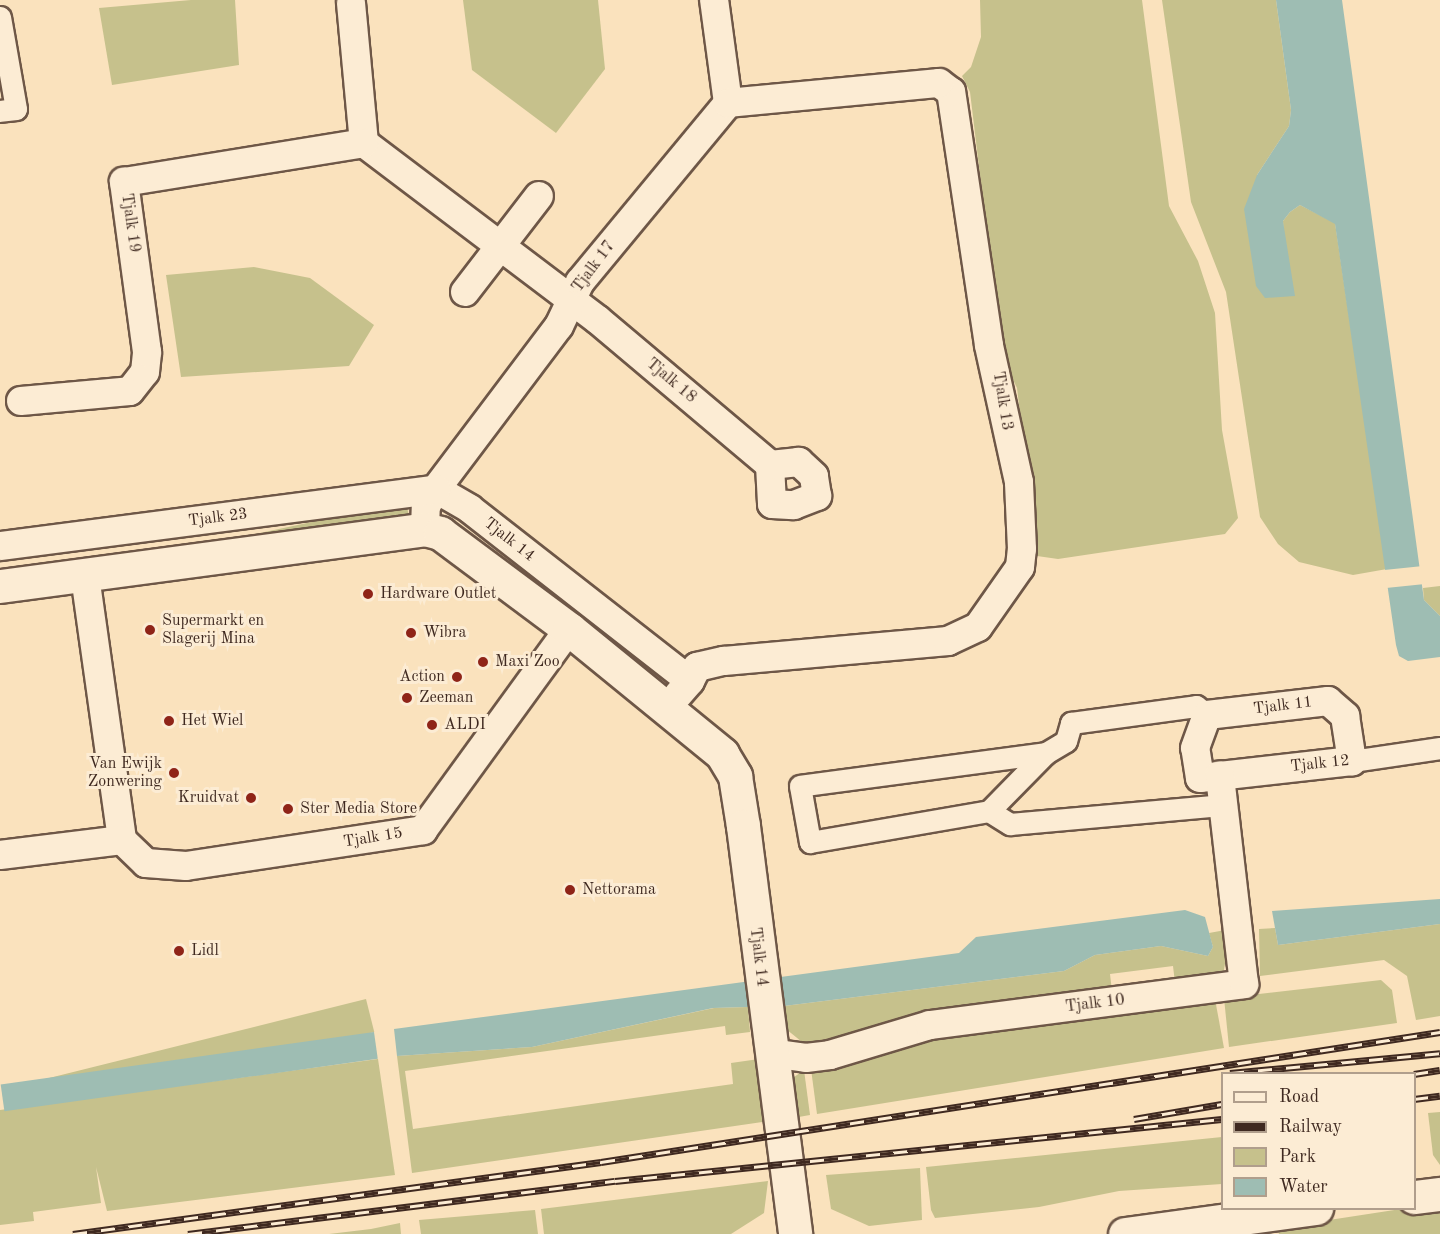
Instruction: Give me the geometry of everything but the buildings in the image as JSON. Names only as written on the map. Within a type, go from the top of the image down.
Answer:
[{"type":"street","points":[[714,0],[728,104]]},
{"type":"street","points":[[351,3],[364,143],[501,243],[570,301]]},
{"type":"street","points":[[0,17],[16,109],[0,111]]},
{"type":"street","name":"Tjalk 13","points":[[690,681],[698,667],[724,661],[948,641],[978,627],[1020,567],[1022,549],[1019,482],[989,345],[951,92],[939,83],[728,104]]},
{"type":"street","name":"Tjalk 17","points":[[425,529],[426,506],[436,489],[559,326],[580,282],[728,104]]},
{"type":"street","name":"Tjalk 19","points":[[21,401],[130,391],[145,372],[147,352],[124,183],[364,143]]},
{"type":"street","points":[[465,292],[539,196]]},
{"type":"street","name":"Tjalk 18","points":[[570,301],[770,465]]},
{"type":"street","name":"Tjalk 14","points":[[436,489],[470,509],[690,681]]},
{"type":"street","name":"Tjalk 23","points":[[0,546],[436,489]]},
{"type":"street","points":[[0,586],[425,529]]},
{"type":"street","name":"Tjalk 14","points":[[425,529],[440,533],[569,629],[665,710],[722,754],[735,776],[795,1234]]},
{"type":"street","points":[[0,855],[122,840],[85,576]]},
{"type":"street","name":"Tjalk 15","points":[[122,840],[146,863],[186,866],[423,830],[569,629]]},
{"type":"street","points":[[665,710],[690,681]]},
{"type":"street","name":"Tjalk 11","points":[[1046,753],[1066,741],[1071,723],[1196,706],[1207,716],[1328,701],[1345,716],[1352,761]]},
{"type":"street","points":[[1207,716],[1195,748],[1210,776]]},
{"type":"street","name":"Tjalk 12","points":[[1210,776],[1352,761],[1440,748]]},
{"type":"street","points":[[1046,753],[989,811],[810,842],[798,820],[800,786],[1046,753]]},
{"type":"street","name":"Tjalk 10","points":[[771,1053],[830,1055],[930,1025],[1244,984],[1221,805],[1210,776]]},
{"type":"street","points":[[989,811],[1010,824],[1221,805]]},
{"type":"street","points":[[1416,1197],[1440,1194]]},
{"type":"street","points":[[1125,1234],[1254,1225],[1312,1210]]},
{"type":"green space","points":[[191,0],[235,0],[239,65],[112,85],[99,8]]},
{"type":"green space","points":[[463,0],[598,0],[605,69],[556,133],[472,70]]},
{"type":"green space","points":[[980,0],[1142,0],[1169,206],[1198,261],[1215,313],[1222,430],[1238,518],[1225,534],[1058,559],[1037,556],[1017,388],[1002,357],[970,92],[962,76],[971,67],[981,37]]},
{"type":"green space","points":[[1162,0],[1276,0],[1291,110],[1289,126],[1257,175],[1256,286],[1284,242],[1283,221],[1290,212],[1300,205],[1335,223],[1387,569],[1353,575],[1299,562],[1278,544],[1260,517],[1226,292],[1191,202]]},
{"type":"green space","points":[[254,267],[310,278],[374,325],[349,366],[181,377],[166,275]]},
{"type":"green space","points":[[406,502],[409,516],[8,601],[5,587]]},
{"type":"green space","points":[[1440,586],[1440,616],[1424,600],[1423,588]]},
{"type":"green space","points":[[1440,924],[1440,1016],[1416,1020],[1407,976],[1384,960],[1260,976],[1259,929],[1275,928],[1278,945]]},
{"type":"green space","points":[[1231,929],[1223,975],[1175,983],[1173,966],[1110,974],[1112,991],[807,1046],[786,1029],[784,1006],[1064,971],[1095,955],[1161,946],[1208,956],[1213,947],[1209,933]]},
{"type":"green space","points":[[1381,980],[1392,990],[1397,1023],[1229,1047],[1224,998]]},
{"type":"green space","points":[[366,999],[374,1032],[16,1121],[8,1088]]},
{"type":"green space","points":[[1215,999],[1224,1048],[817,1114],[811,1069],[900,1043]]},
{"type":"green space","points":[[748,1007],[750,1032],[726,1035],[725,1026],[405,1071],[413,1129],[733,1084],[731,1063],[759,1059],[769,1121],[412,1173],[397,1056],[532,1047],[714,1008]]},
{"type":"green space","points":[[378,1059],[395,1175],[107,1211],[96,1167],[101,1203],[33,1212],[34,1221],[0,1225],[0,1110]]},
{"type":"green space","points":[[804,1070],[810,1115],[793,1118],[790,1080]]},
{"type":"green space","points":[[1440,1112],[1440,1165],[1433,1155],[1428,1113]]},
{"type":"green space","points":[[1221,1137],[1221,1184],[1119,1191],[1039,1207],[935,1218],[931,1210],[926,1167]]},
{"type":"green space","points":[[920,1168],[922,1220],[869,1226],[831,1209],[826,1175]]},
{"type":"green space","points":[[768,1181],[764,1213],[731,1234],[544,1234],[541,1209]]},
{"type":"green space","points":[[1440,1203],[1440,1234],[1279,1234],[1277,1228],[1394,1210],[1416,1210],[1416,1207]]},
{"type":"green space","points":[[535,1210],[538,1234],[421,1234],[419,1220]]},
{"type":"green space","points":[[400,1223],[401,1234],[329,1234],[371,1229]]},
{"type":"water","points":[[1276,0],[1342,0],[1424,600],[1440,616],[1440,657],[1408,661],[1399,656],[1396,645],[1335,224],[1300,205],[1290,212],[1283,221],[1295,296],[1265,298],[1256,286],[1244,209],[1257,175],[1289,126],[1291,110]]},
{"type":"water","points":[[1440,899],[1440,924],[1278,945],[1272,911]]},
{"type":"water","points":[[1185,910],[1205,917],[1213,947],[1208,956],[1161,946],[1095,955],[1064,971],[784,1006],[713,1008],[532,1047],[397,1056],[394,1029],[959,953],[976,937]]},
{"type":"water","points":[[374,1032],[378,1059],[4,1111],[1,1084]]},
{"type":"pier","points":[[1423,566],[1425,584],[1386,588],[1384,570]]},
{"type":"railway","points":[[73,1234],[601,1162],[1440,1032]]},
{"type":"railway","points":[[1240,1072],[1440,1053]]},
{"type":"railway","points":[[1416,1074],[1440,1070]]},
{"type":"railway","points":[[1416,1099],[1440,1096]]},
{"type":"railway","points":[[1134,1119],[1221,1104]]},
{"type":"railway","points":[[188,1234],[615,1181],[1221,1119]]},
{"type":"place","name":"Hardware Outlet","points":[[368,594]]},
{"type":"place","name":"Supermarkt en Slagerij Mina","points":[[150,630]]},
{"type":"place","name":"Wibra","points":[[411,633]]},
{"type":"place","name":"Maxi Zoo","points":[[483,662]]},
{"type":"place","name":"Action","points":[[457,677]]},
{"type":"place","name":"Zeeman","points":[[407,698]]},
{"type":"place","name":"Het Wiel","points":[[169,721]]},
{"type":"place","name":"ALDI","points":[[432,725]]},
{"type":"place","name":"Van Ewijk Zonwering","points":[[174,773]]},
{"type":"place","name":"Kruidvat","points":[[251,798]]},
{"type":"place","name":"Ster Media Store","points":[[288,809]]},
{"type":"place","name":"Nettorama","points":[[570,890]]},
{"type":"place","name":"Lidl","points":[[179,951]]}]
